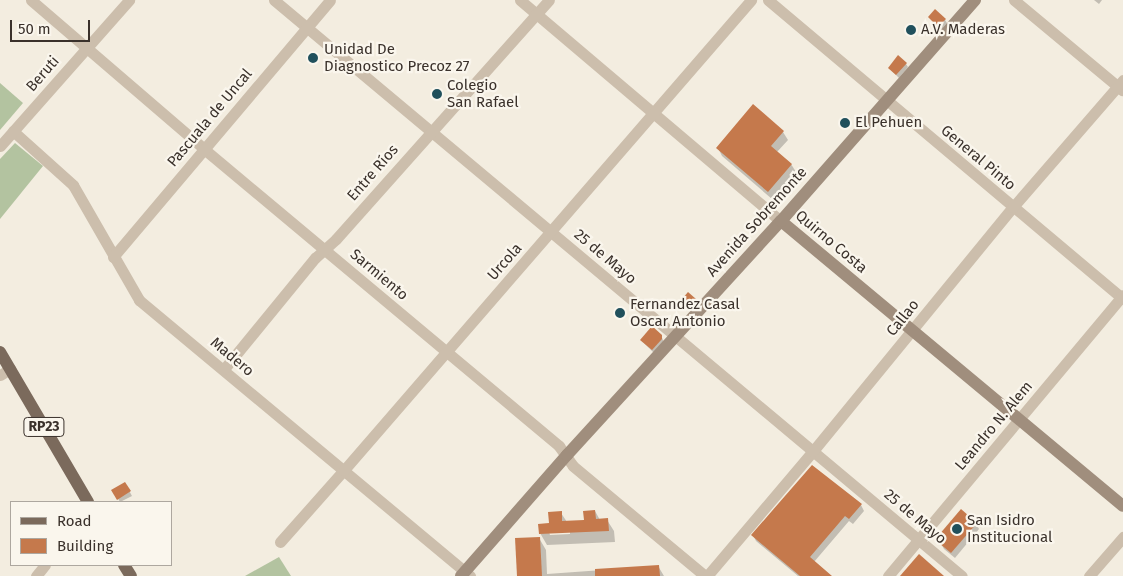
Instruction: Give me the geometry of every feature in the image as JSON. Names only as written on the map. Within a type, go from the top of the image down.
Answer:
[{"type":"main road","name":"Avenida Sobremonte","points":[[465,575],[567,455],[781,221],[975,0]]},
{"type":"main road","name":"Quirno Costa","points":[[781,221],[1123,506]]},
{"type":"main road","name":"RP23","points":[[0,352],[5,372],[87,501]]},
{"type":"street","name":"Sarmiento","points":[[31,0],[324,250],[559,446],[573,466],[706,576]]},
{"type":"street","name":"Beruti","points":[[0,146],[129,0]]},
{"type":"street","name":"25 de Mayo","points":[[274,0],[962,576]]},
{"type":"street","name":"Pascuala de Uncal","points":[[113,257],[330,0]]},
{"type":"street","name":"Quirno Costa","points":[[520,0],[781,221]]},
{"type":"street","name":"Entre Ríos","points":[[224,369],[324,250],[549,0]]},
{"type":"street","name":"Urcola","points":[[280,542],[751,0]]},
{"type":"street","name":"General Pinto","points":[[768,0],[886,101],[1122,297]]},
{"type":"street","points":[[1014,0],[1121,86]]},
{"type":"street","name":"Callao","points":[[706,576],[813,451],[1013,207],[1121,86]]},
{"type":"street","name":"Madero","points":[[13,131],[73,185],[139,300],[344,470],[465,575]]},
{"type":"street","name":"Leandro N. Alem","points":[[888,576],[1122,297]]},
{"type":"street","points":[[1090,576],[1123,537]]},
{"type":"street","points":[[36,576],[44,566]]},
{"type":"green space","points":[[0,83],[23,103],[0,130]]},
{"type":"green space","points":[[15,143],[43,166],[0,219],[0,159]]},
{"type":"green space","points":[[279,557],[291,576],[245,576]]},
{"type":"building","points":[[935,9],[946,19],[938,27],[928,17]]},
{"type":"building","points":[[898,55],[907,63],[896,75],[888,68]]},
{"type":"building","points":[[753,104],[784,131],[771,146],[792,164],[768,192],[716,148]]},
{"type":"building","points":[[688,292],[696,299],[691,306],[682,299]]},
{"type":"building","points":[[652,326],[662,335],[662,339],[652,350],[640,340]]},
{"type":"building","points":[[812,465],[862,504],[849,519],[845,516],[810,557],[832,576],[800,576],[751,535]]},
{"type":"building","points":[[125,482],[131,491],[117,500],[111,490]]},
{"type":"building","name":"San Isidro Institucional","points":[[961,509],[977,523],[951,553],[939,543],[938,536]]},
{"type":"building","points":[[595,510],[596,519],[608,518],[609,531],[539,534],[538,524],[549,523],[548,512],[562,511],[562,521],[584,520],[583,511]]},
{"type":"building","points":[[540,537],[542,576],[517,576],[515,538]]},
{"type":"building","points":[[919,554],[944,576],[900,576]]},
{"type":"building","points":[[659,565],[660,576],[595,576],[595,569]]},
{"type":"place","name":"A.V. Maderas","points":[[911,30]]},
{"type":"place","name":"Unidad De Diagnostico Precoz 27","points":[[313,58]]},
{"type":"place","name":"Colegio San Rafael","points":[[437,94]]},
{"type":"place","name":"El Pehuen","points":[[845,123]]},
{"type":"place","name":"Fernandez Casal Oscar Antonio","points":[[620,313]]},
{"type":"place","name":"San Isidro Institucional","points":[[957,529]]}]
